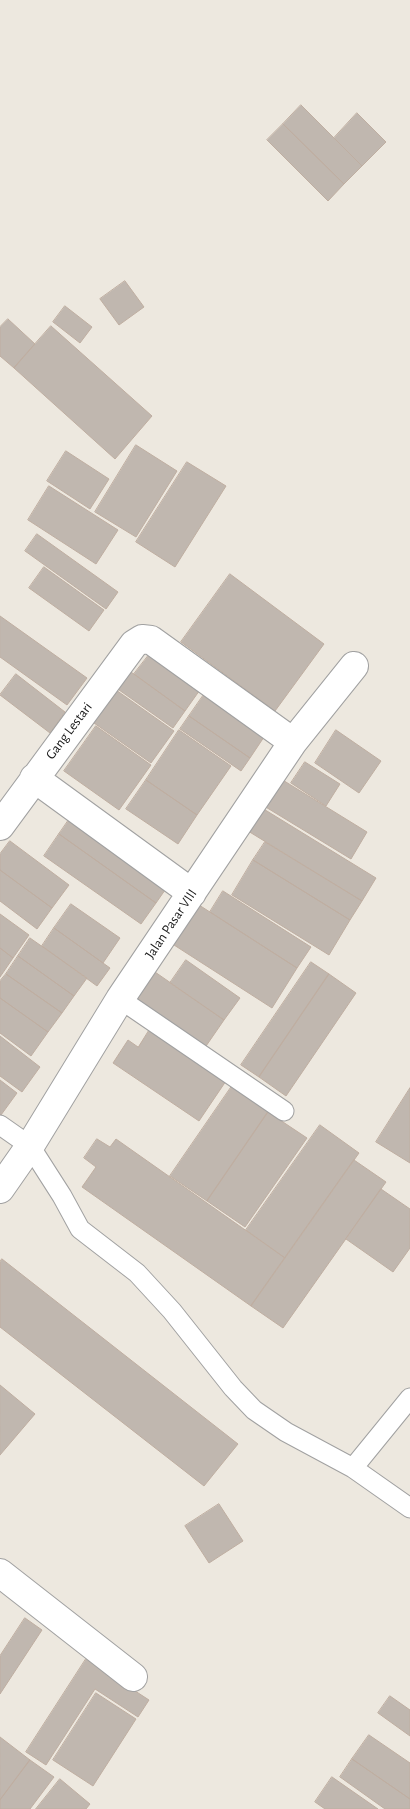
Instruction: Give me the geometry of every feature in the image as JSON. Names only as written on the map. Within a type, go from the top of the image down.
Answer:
[{"type":"street","name":"Gang Lestari","points":[[0,826],[134,644],[142,639],[150,640],[293,742]]},
{"type":"street","name":"Jalan Pasar VIII","points":[[0,1189],[30,1146],[120,999],[293,742],[354,666]]},
{"type":"street","points":[[34,778],[192,893]]},
{"type":"street","points":[[0,1573],[134,1676]]},
{"type":"lane","points":[[120,999],[284,1111]]},
{"type":"lane","points":[[0,1125],[30,1146],[62,1196],[80,1229],[137,1273],[172,1311],[233,1388],[254,1410],[286,1432],[354,1468],[410,1508]]},
{"type":"lane","points":[[354,1468],[410,1398]]},
{"type":"building","points":[[301,105],[362,166],[344,184],[283,124]]},
{"type":"building","points":[[357,113],[386,142],[362,166],[334,138]]},
{"type":"building","points":[[283,124],[344,184],[328,201],[267,140]]},
{"type":"building","points":[[125,281],[144,307],[119,325],[100,299]]},
{"type":"building","points":[[65,306],[92,327],[80,343],[53,322]]},
{"type":"building","points":[[8,319],[35,344],[14,368],[0,356],[0,327]]},
{"type":"building","points":[[51,326],[152,416],[115,459],[14,368]]},
{"type":"building","points":[[136,445],[177,471],[136,537],[95,512]]},
{"type":"building","points":[[66,451],[109,479],[90,509],[47,481]]},
{"type":"building","points":[[187,462],[226,486],[175,567],[136,542]]},
{"type":"building","points":[[49,486],[118,530],[96,564],[28,520]]},
{"type":"building","points":[[37,534],[118,592],[106,609],[25,551]]},
{"type":"building","points":[[44,567],[104,610],[89,631],[29,588]]},
{"type":"building","points":[[230,574],[324,644],[275,711],[181,642]]},
{"type":"building","points":[[0,616],[87,678],[67,705],[0,657]]},
{"type":"building","points":[[152,651],[202,687],[185,711],[134,674]]},
{"type":"building","points":[[124,667],[185,711],[173,728],[112,685]]},
{"type":"building","points":[[16,674],[65,712],[50,733],[0,695]]},
{"type":"building","points":[[116,690],[174,731],[151,763],[94,723]]},
{"type":"building","points":[[205,693],[266,734],[250,758],[189,716]]},
{"type":"building","points":[[189,716],[250,758],[241,771],[180,729]]},
{"type":"building","points":[[96,726],[151,765],[119,810],[64,771]]},
{"type":"building","points":[[179,730],[231,766],[197,815],[146,780]]},
{"type":"building","points":[[336,730],[381,761],[359,793],[315,763]]},
{"type":"building","points":[[305,762],[340,784],[326,806],[291,783]]},
{"type":"building","points":[[281,779],[367,832],[351,859],[264,806]]},
{"type":"building","points":[[146,780],[197,815],[178,844],[126,809]]},
{"type":"building","points":[[262,808],[376,878],[362,901],[248,831]]},
{"type":"building","points":[[75,811],[172,880],[156,903],[59,834]]},
{"type":"building","points":[[59,834],[156,903],[141,924],[44,856]]},
{"type":"building","points":[[10,841],[69,885],[52,908],[0,870],[0,854]]},
{"type":"building","points":[[265,842],[362,901],[350,920],[253,860]]},
{"type":"building","points":[[253,860],[350,920],[329,955],[232,895]]},
{"type":"building","points":[[0,870],[52,908],[37,929],[0,901]]},
{"type":"building","points":[[223,891],[311,947],[297,968],[210,912]]},
{"type":"building","points":[[71,904],[120,938],[103,963],[54,928]]},
{"type":"building","points":[[199,905],[297,968],[272,1008],[174,945]]},
{"type":"building","points":[[0,914],[29,935],[13,958],[0,948]]},
{"type":"building","points":[[54,928],[110,968],[97,986],[42,946]]},
{"type":"building","points":[[30,938],[87,978],[74,996],[18,956]]},
{"type":"building","points":[[0,948],[13,958],[0,977]]},
{"type":"building","points":[[18,956],[74,996],[62,1013],[6,974]]},
{"type":"building","points":[[186,960],[240,998],[224,1020],[170,983]]},
{"type":"building","points":[[311,962],[329,974],[259,1077],[241,1065]]},
{"type":"building","points":[[155,972],[224,1020],[204,1049],[136,1000]]},
{"type":"building","points":[[6,974],[62,1013],[48,1032],[0,998],[0,981]]},
{"type":"building","points":[[329,974],[356,993],[286,1096],[259,1077]]},
{"type":"building","points":[[0,998],[48,1032],[31,1056],[0,1033]]},
{"type":"building","points":[[150,1029],[226,1081],[199,1121],[113,1063],[128,1040],[138,1047]]},
{"type":"building","points":[[0,1036],[40,1067],[22,1092],[0,1076]]},
{"type":"building","points":[[0,1080],[17,1093],[1,1115],[0,1114]]},
{"type":"building","points":[[232,1086],[268,1112],[207,1201],[170,1176]]},
{"type":"building","points":[[410,1088],[410,1163],[376,1142]]},
{"type":"building","points":[[268,1112],[307,1138],[245,1227],[207,1201]]},
{"type":"building","points":[[320,1125],[359,1153],[285,1258],[246,1230]]},
{"type":"building","points":[[97,1139],[110,1147],[116,1139],[285,1258],[251,1306],[82,1187],[96,1167],[84,1158]]},
{"type":"building","points":[[354,1160],[386,1182],[283,1328],[251,1306]]},
{"type":"building","points":[[381,1189],[410,1209],[410,1248],[393,1272],[346,1239]]},
{"type":"building","points":[[2,1259],[238,1444],[204,1486],[0,1327],[0,1262]]},
{"type":"building","points":[[0,1385],[35,1414],[0,1455]]},
{"type":"building","points":[[219,1504],[243,1541],[209,1563],[185,1526]]},
{"type":"building","points":[[25,1618],[42,1630],[0,1694],[0,1656]]},
{"type":"building","points":[[86,1659],[149,1700],[138,1717],[95,1689],[46,1765],[26,1752]]},
{"type":"building","points":[[96,1693],[136,1719],[93,1786],[53,1760]]},
{"type":"building","points":[[390,1696],[410,1710],[410,1736],[378,1713]]},
{"type":"building","points":[[369,1735],[410,1763],[410,1799],[352,1759]]},
{"type":"building","points":[[0,1737],[30,1760],[0,1800]]},
{"type":"building","points":[[352,1759],[410,1799],[410,1809],[385,1809],[340,1777]]},
{"type":"building","points":[[30,1760],[54,1777],[30,1809],[0,1809],[0,1800]]},
{"type":"building","points":[[332,1777],[378,1809],[325,1809],[315,1802]]},
{"type":"building","points":[[60,1779],[90,1804],[86,1809],[36,1809]]}]
